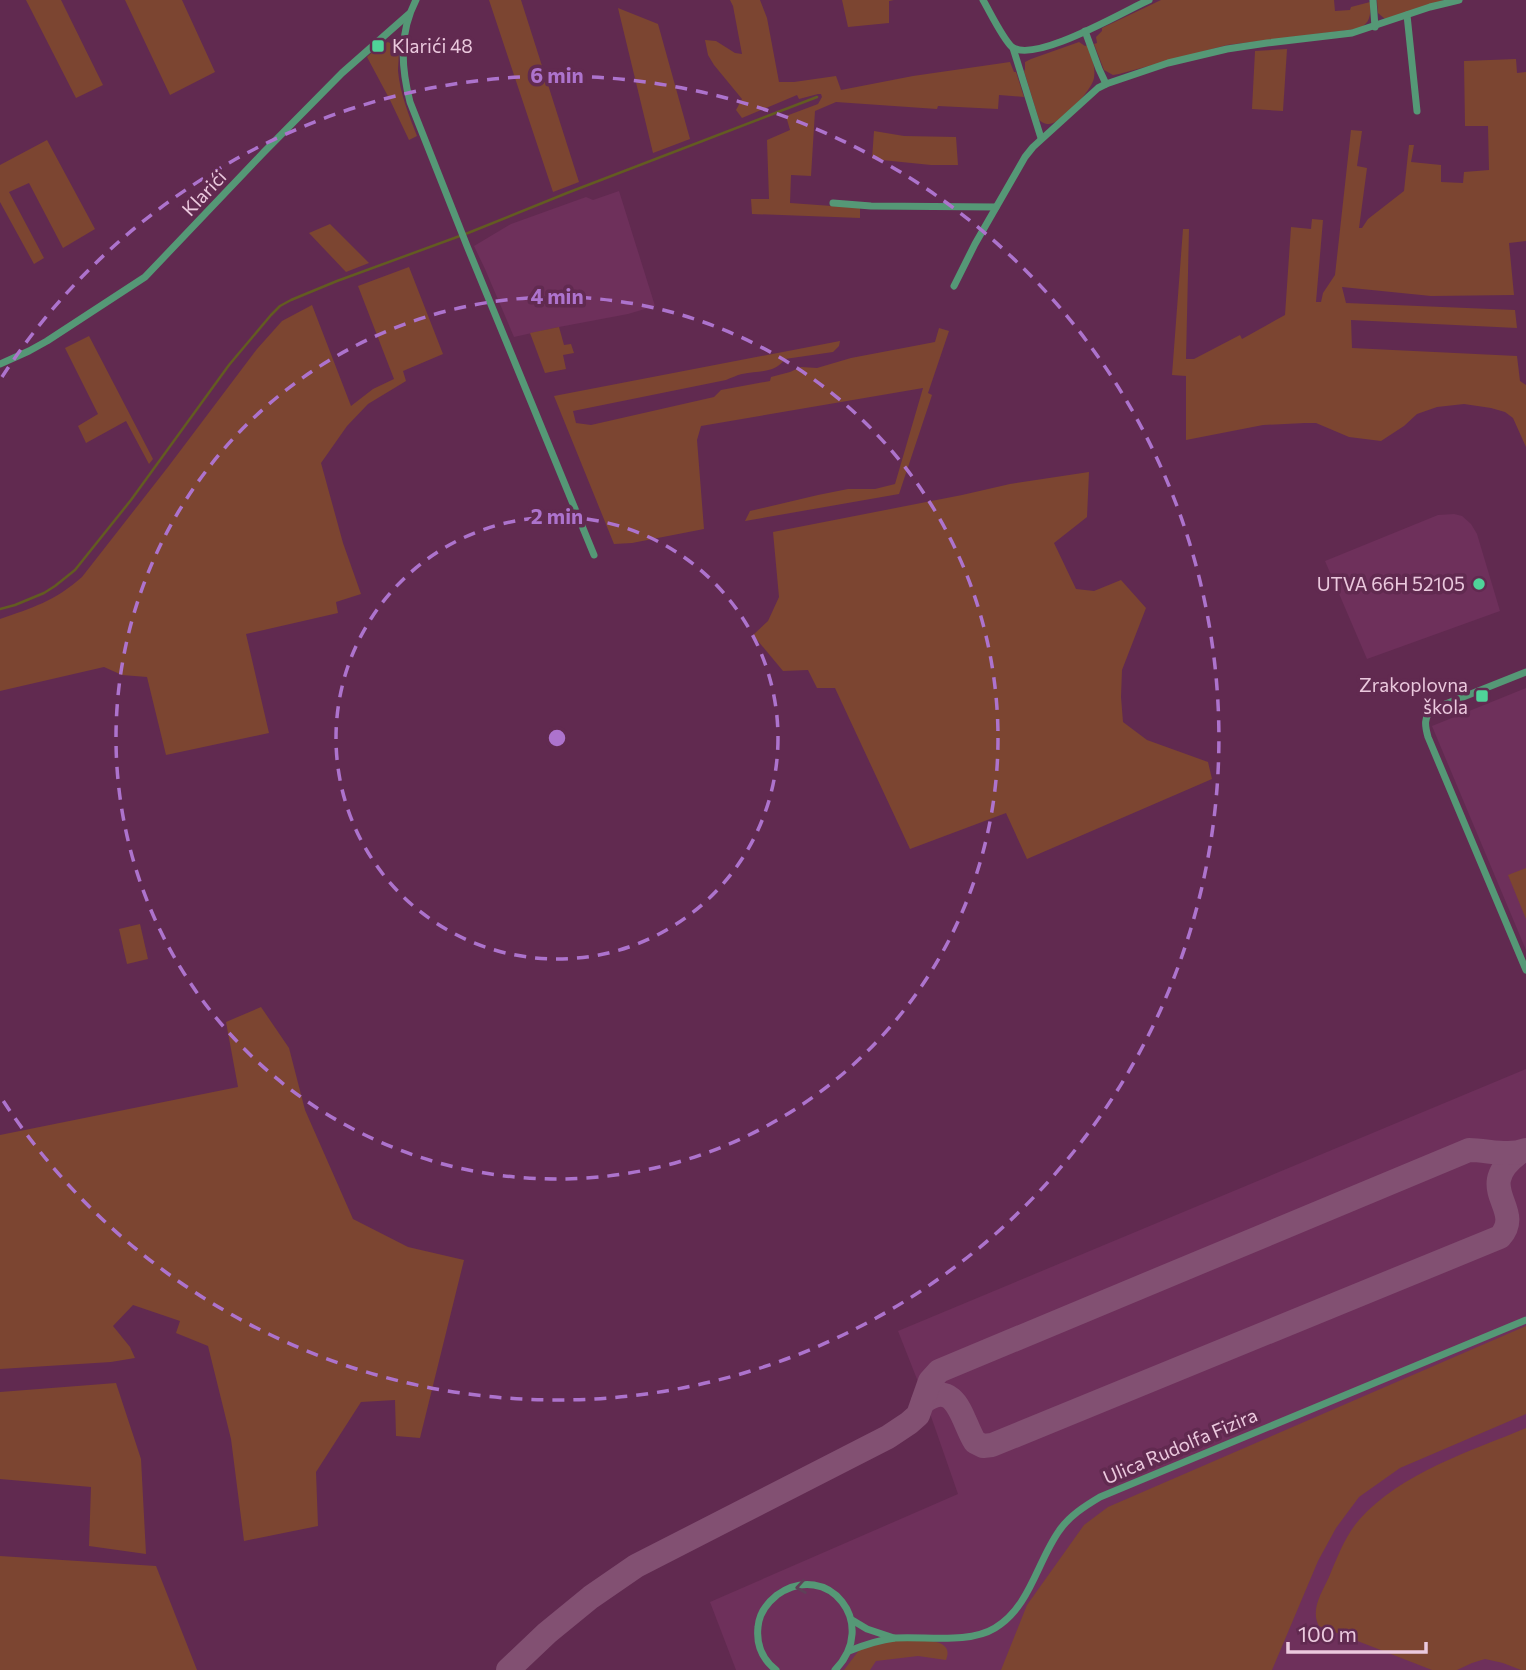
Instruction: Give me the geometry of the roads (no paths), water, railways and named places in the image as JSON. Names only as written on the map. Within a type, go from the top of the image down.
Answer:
[{"type":"street","points":[[416,0],[409,14],[403,42],[406,88],[467,246],[594,555]]},
{"type":"street","points":[[983,0],[1013,47],[1041,138]]},
{"type":"street","points":[[1013,47],[1025,52],[1037,50],[1085,32],[1149,0]]},
{"type":"street","points":[[1373,0],[1375,27]]},
{"type":"street","points":[[954,286],[1025,157],[1041,138],[1105,83],[1157,66],[1227,49],[1345,35],[1459,0]]},
{"type":"street","name":"Klarići","points":[[0,364],[47,341],[145,277],[342,73],[409,14]]},
{"type":"street","points":[[1407,15],[1417,111]]},
{"type":"street","points":[[1085,32],[1105,83]]},
{"type":"street","points":[[833,203],[996,207]]},
{"type":"street","points":[[1526,672],[1433,709],[1426,717],[1425,723],[1428,737],[1526,970]]},
{"type":"street","name":"Ulica Rudolfa Fizira","points":[[849,1651],[894,1638],[977,1635],[995,1628],[1018,1606],[1060,1528],[1074,1514],[1100,1497],[1526,1320]]},
{"type":"street","name":"Ulica Rudolfa Fizira","points":[[776,1670],[766,1666],[761,1653],[758,1621],[771,1600],[794,1587],[813,1585],[832,1592],[839,1598],[852,1620],[876,1633],[894,1638]]},
{"type":"street","points":[[835,1670],[849,1651],[853,1632],[852,1620]]},
{"type":"waterway","points":[[0,609],[44,593],[75,570],[131,500],[229,365],[280,306],[337,281],[817,97]]},
{"type":"place","name":"Klarići 48","points":[[378,46]]},
{"type":"place","name":"UTVA 66H 52105","points":[[1479,584]]},
{"type":"place","name":"Zrakoplovna škola","points":[[1482,696]]}]
